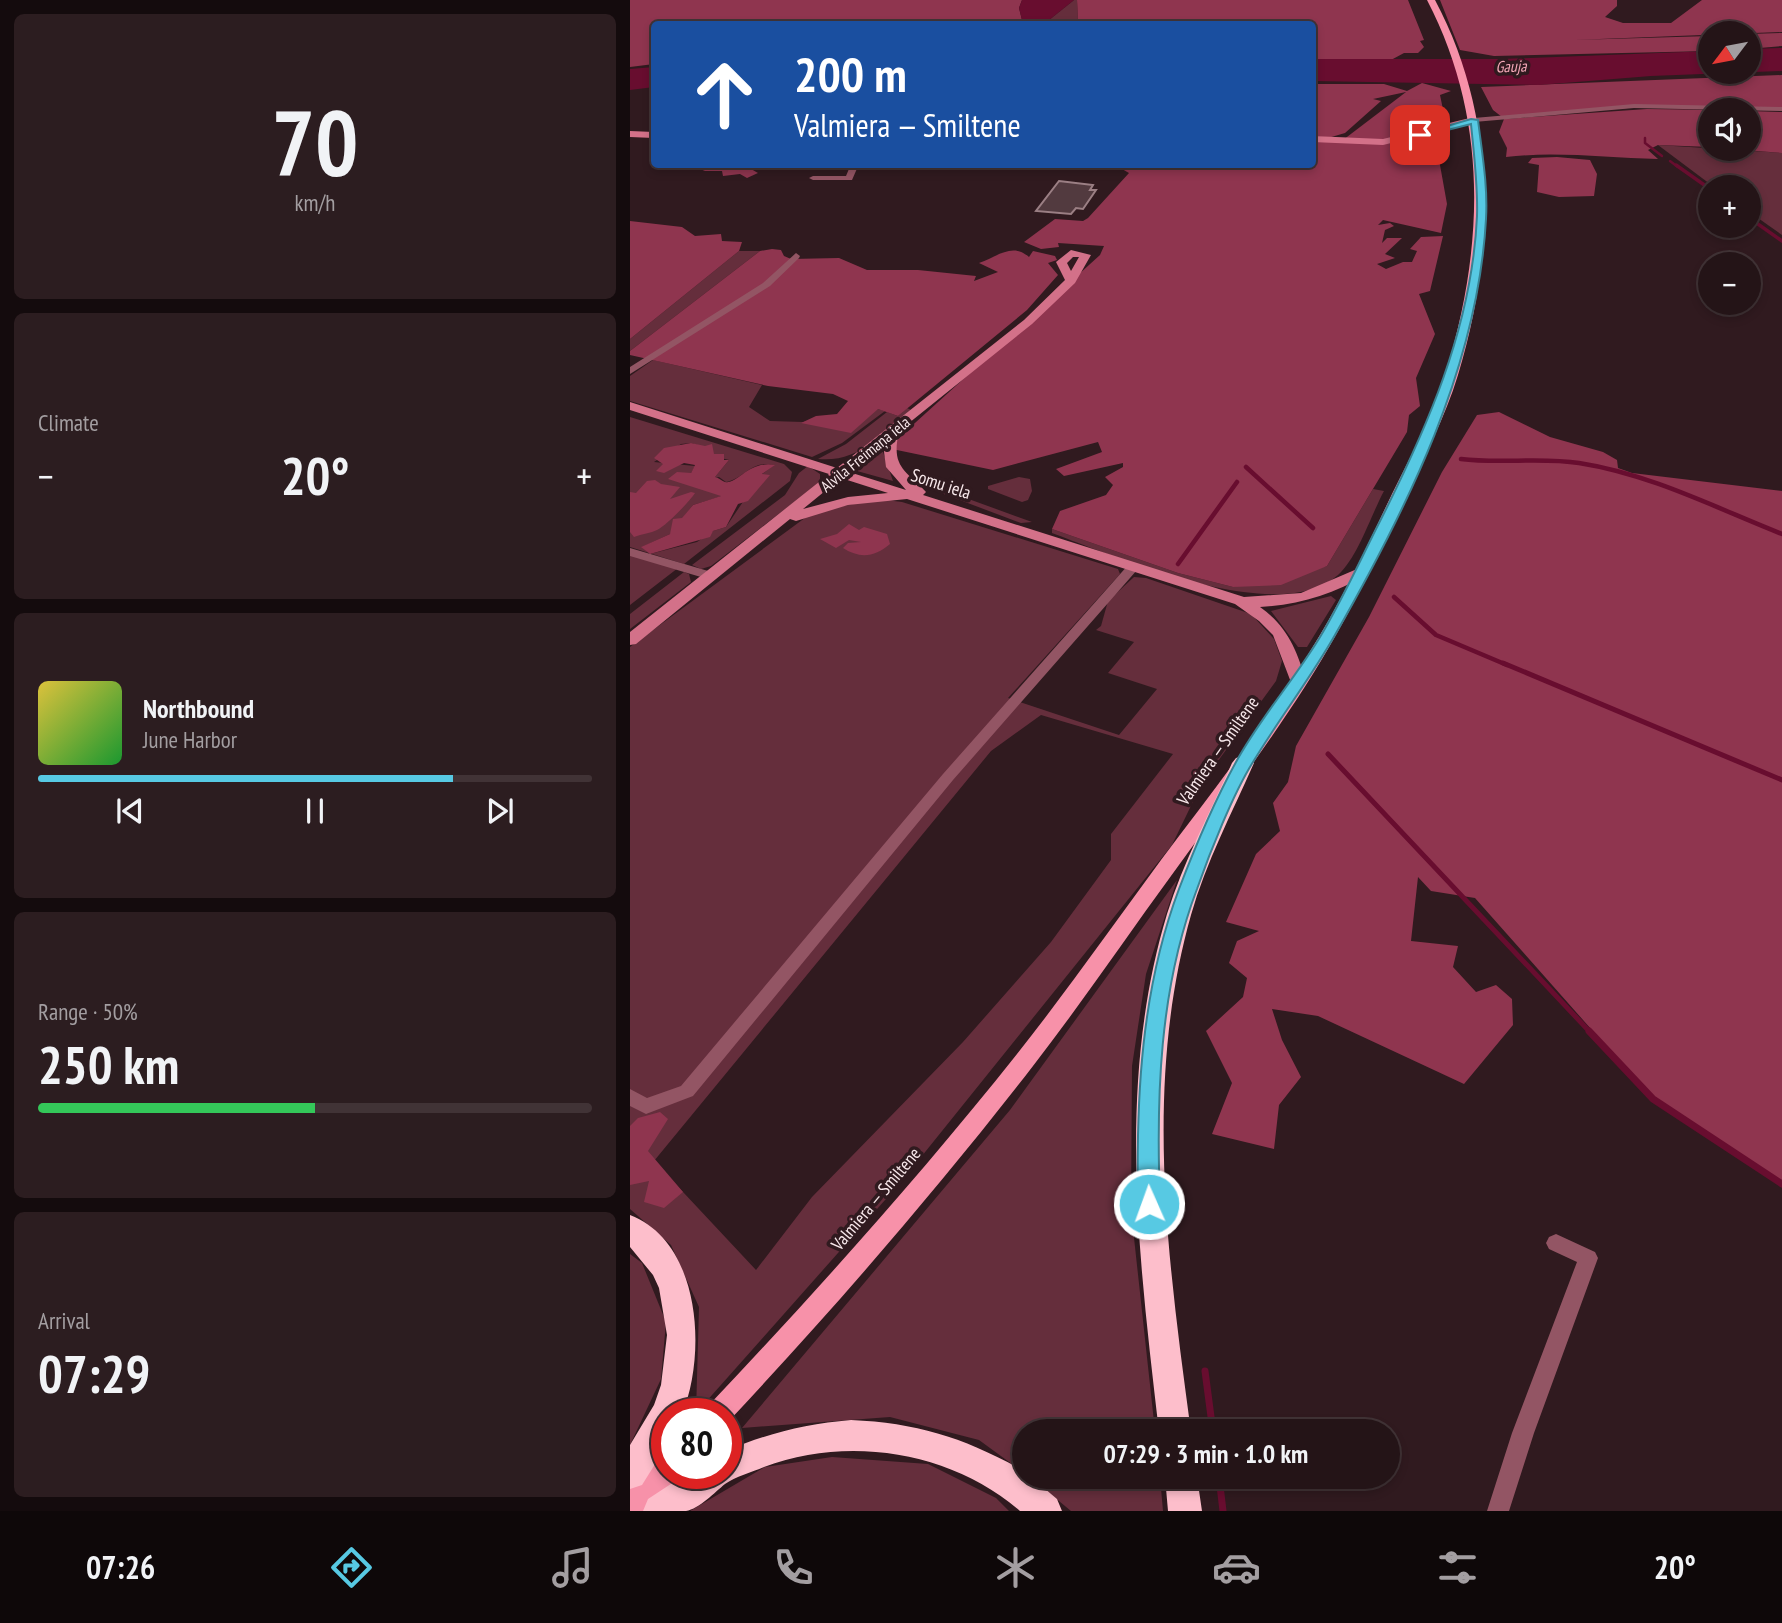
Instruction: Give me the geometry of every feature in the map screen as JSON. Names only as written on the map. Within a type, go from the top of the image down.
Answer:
[{"type":"highway","points":[[1174,1419],[1149,1204],[1147,1125],[1151,1055],[1162,983],[1178,919],[1187,891],[1243,763]]},
{"type":"highway","points":[[630,1228],[656,1254],[671,1278],[680,1307],[683,1336],[679,1375],[669,1408],[630,1473]]},
{"type":"highway","points":[[742,1460],[766,1450],[820,1438],[870,1436],[909,1441],[979,1461],[1009,1480],[1045,1511]]},
{"type":"highway","points":[[660,1511],[692,1489]]},
{"type":"highway","points":[[1182,1489],[1185,1511]]},
{"type":"main road","name":"Valmiera — Smiltene","points":[[733,1398],[823,1302],[965,1134],[1062,1010],[1243,763],[1327,637],[1362,572],[1420,454],[1453,371],[1471,298],[1481,219],[1481,181],[1474,120],[1453,48],[1442,17],[1432,0]]},
{"type":"main road","points":[[1316,139],[1383,142],[1474,120]]},
{"type":"main road","points":[[630,134],[651,135]]},
{"type":"main road","name":"Alvila Freimaņa iela","points":[[630,640],[1028,322],[1071,281],[1086,255],[1071,253],[1060,262],[1071,281]]},
{"type":"main road","name":"Somu iela","points":[[630,406],[1240,601]]},
{"type":"main road","points":[[893,432],[888,444],[889,457],[901,480],[915,490],[957,510]]},
{"type":"main road","points":[[771,529],[833,503],[865,496],[921,497]]},
{"type":"main road","points":[[1240,601],[1297,601],[1334,587],[1362,572]]},
{"type":"main road","points":[[1240,601],[1263,614],[1281,632],[1298,681]]},
{"type":"main road","points":[[630,1508],[651,1486]]},
{"type":"street","points":[[1474,120],[1634,106],[1782,109]]},
{"type":"street","points":[[813,178],[849,178],[853,168]]},
{"type":"street","points":[[630,371],[709,319],[757,293],[796,256]]},
{"type":"street","points":[[630,552],[711,576]]},
{"type":"street","points":[[630,1097],[646,1106],[687,1091],[948,777],[1133,567]]},
{"type":"street","points":[[1498,1511],[1588,1258],[1556,1243]]},
{"type":"shaded area","points":[[630,0],[1022,0],[1019,8],[1022,21],[651,21],[651,64],[630,67]]},
{"type":"shaded area","points":[[1074,0],[1077,0],[1078,19],[1048,21]]},
{"type":"shaded area","points":[[1077,0],[1408,0],[1424,40],[1420,41],[1424,47],[1418,53],[1404,53],[1391,60],[1316,59],[1316,21],[1072,21],[1078,19]]},
{"type":"shaded area","points":[[1440,0],[1617,0],[1617,6],[1605,17],[1623,23],[1671,23],[1702,0],[1782,0],[1782,32],[1761,33],[1761,21],[1698,21],[1698,35],[1574,40],[1698,36],[1698,51],[1494,56],[1460,50]]},
{"type":"shaded area","points":[[1782,33],[1782,46],[1761,48],[1761,34]]},
{"type":"shaded area","points":[[1782,75],[1782,109],[1761,109],[1761,98],[1698,98],[1698,108],[1642,107],[1502,117],[1493,110],[1481,87],[1698,78],[1698,84],[1761,84],[1761,76]]},
{"type":"shaded area","points":[[1422,83],[1451,91],[1440,95],[1445,119],[1441,120],[1445,126],[1397,139],[1343,140],[1406,92],[1373,99],[1381,101],[1345,133],[1328,138],[1316,136],[1316,84],[1384,84],[1407,91]]},
{"type":"shaded area","points":[[1647,109],[1698,110],[1698,147],[1658,145],[1648,150],[1658,159],[1563,155],[1506,157],[1507,148],[1499,132],[1504,119]]},
{"type":"shaded area","points":[[1761,111],[1782,112],[1782,153],[1761,151]]},
{"type":"shaded area","points":[[1441,133],[1440,165],[1447,204],[1441,233],[1383,220],[1378,225],[1390,223],[1394,226],[1385,230],[1382,243],[1387,238],[1402,238],[1385,254],[1395,258],[1377,264],[1386,269],[1403,262],[1412,262],[1417,251],[1410,249],[1421,237],[1443,236],[1430,291],[1419,294],[1435,334],[1416,378],[1420,406],[1409,415],[1407,432],[1327,566],[1281,585],[1233,587],[1178,573],[1052,529],[1060,511],[1106,495],[1113,485],[1105,477],[1123,467],[1123,463],[1064,476],[1056,469],[1102,452],[1098,442],[993,470],[892,449],[894,442],[1100,255],[1104,246],[1058,243],[1059,247],[1041,249],[1024,242],[1055,219],[1083,221],[1088,218],[1129,173],[1123,168],[1316,168],[1316,140],[1372,144]]},
{"type":"shaded area","points":[[1658,145],[1698,148],[1698,161],[1761,161],[1761,152],[1782,153],[1782,235],[1761,220],[1761,175],[1698,175]]},
{"type":"shaded area","points":[[1532,158],[1590,160],[1597,174],[1594,196],[1559,197],[1537,192],[1539,165],[1528,163]]},
{"type":"shaded area","points":[[698,168],[752,168],[758,173],[747,178],[740,174],[723,176],[722,171]]},
{"type":"shaded area","points":[[630,221],[682,227],[695,236],[721,234],[722,241],[742,242],[739,251],[630,339]]},
{"type":"shaded area","points":[[781,250],[784,256],[791,259],[839,258],[867,270],[918,270],[976,276],[974,281],[998,272],[979,263],[1010,251],[1017,251],[1029,257],[1033,251],[1055,256],[1057,260],[1048,263],[1058,275],[1027,310],[898,416],[878,409],[851,433],[801,423],[816,416],[837,414],[848,401],[833,394],[768,386],[630,355],[630,351],[760,251]]},
{"type":"shaded area","points":[[739,251],[760,251],[630,351],[630,339]]},
{"type":"shaded area","points":[[653,360],[762,385],[749,407],[770,421],[803,422],[878,409],[885,411],[842,443],[812,457],[630,401],[630,376]]},
{"type":"shaded area","points":[[907,408],[911,410],[858,452],[833,459],[818,459],[846,444],[887,412],[898,416]]},
{"type":"shaded area","points":[[1499,412],[1550,437],[1603,452],[1617,460],[1618,468],[1632,473],[1782,491],[1782,1184],[1653,1099],[1475,898],[1431,891],[1418,877],[1411,941],[1458,946],[1453,967],[1476,992],[1496,985],[1512,999],[1513,1025],[1464,1084],[1318,1016],[1272,1009],[1282,1040],[1301,1077],[1279,1105],[1274,1149],[1212,1134],[1232,1083],[1206,1031],[1243,997],[1247,978],[1229,963],[1237,941],[1259,931],[1226,922],[1256,854],[1280,831],[1273,803],[1288,782],[1296,746],[1369,617],[1442,472],[1477,415]]},
{"type":"shaded area","points":[[630,417],[784,464],[792,472],[790,481],[684,564],[651,554],[697,542],[713,531],[726,527],[761,475],[774,465],[754,467],[726,482],[719,477],[714,478],[729,460],[691,443],[681,444],[654,462],[695,466],[691,473],[722,496],[693,505],[670,534],[642,547],[649,553],[630,547]]},
{"type":"shaded area","points":[[691,443],[705,446],[712,444],[714,454],[724,454],[724,460],[729,460],[715,477],[725,482],[730,482],[758,466],[775,465],[762,474],[770,475],[748,501],[738,504],[726,527],[713,531],[710,537],[650,554],[641,547],[670,534],[673,519],[682,518],[693,505],[721,496],[668,479],[677,472],[691,473],[695,465],[684,463],[664,473],[656,471],[663,464],[654,458],[664,448]]},
{"type":"shaded area","points":[[879,452],[883,452],[893,481],[857,471]]},
{"type":"shaded area","points":[[808,466],[820,474],[820,481],[815,486],[711,566],[701,569],[692,565],[785,495],[799,473]]},
{"type":"shaded area","points":[[908,477],[1032,522],[1021,523],[909,481]]},
{"type":"shaded area","points":[[1019,477],[1030,479],[1032,491],[1028,500],[1022,502],[988,489],[988,486]]},
{"type":"shaded area","points":[[655,480],[661,484],[680,487],[670,499],[695,493],[661,528],[634,537],[630,532],[630,492],[636,493],[647,481]]},
{"type":"shaded area","points":[[1373,489],[1384,491],[1352,558],[1338,575],[1311,589],[1278,594],[1239,591],[1197,583],[1052,533],[1052,529],[1178,573],[1233,587],[1327,566]]},
{"type":"shaded area","points":[[878,499],[902,502],[1118,569],[1120,574],[1008,698],[1119,735],[1157,689],[1108,673],[1134,642],[1096,630],[1101,626],[1108,601],[1134,577],[1146,578],[1251,614],[1274,639],[1282,661],[1276,681],[1202,783],[1172,845],[901,1182],[709,1398],[696,1398],[699,1307],[671,1245],[630,1209],[630,647],[813,512]],"holes":[[[1041,715],[1173,754],[1111,834],[1111,860],[1051,942],[963,1042],[812,1197],[756,1270],[654,1161],[991,751]]]},
{"type":"shaded area","points":[[849,524],[859,530],[864,527],[887,534],[890,544],[879,552],[861,555],[843,548],[848,543],[861,542],[849,540],[836,548],[820,539],[837,534]]},
{"type":"shaded area","points":[[630,554],[678,568],[630,605]]},
{"type":"shaded area","points":[[684,572],[689,574],[691,582],[630,629],[630,614]]},
{"type":"shaded area","points":[[1331,596],[1336,600],[1307,647],[1298,647],[1271,611]]},
{"type":"shaded area","points":[[1177,880],[1146,974],[1132,1066],[1131,1210],[1154,1419],[1012,1419],[1012,1464],[979,1440],[890,1417],[742,1428],[1010,1110]]},
{"type":"shaded area","points":[[660,1112],[668,1119],[648,1151],[683,1192],[664,1208],[644,1202],[649,1181],[630,1185],[630,1126],[638,1118]]},
{"type":"shaded area","points":[[630,1254],[642,1263],[666,1322],[661,1379],[630,1445]]},
{"type":"shaded area","points":[[832,1457],[928,1464],[996,1498],[1009,1511],[690,1511],[728,1489],[742,1489],[742,1480],[765,1467]]},
{"type":"shaded area","points":[[1044,1489],[1161,1489],[1163,1511],[1071,1511]]},
{"type":"water","points":[[1022,0],[1074,0],[1048,21],[1022,21],[1019,8]]},
{"type":"water","points":[[1782,48],[1782,71],[1761,72],[1761,49]]},
{"type":"water","name":"Gauja","points":[[1698,51],[1698,74],[1539,85],[1316,81],[1316,59],[1502,59]]},
{"type":"water","points":[[651,67],[651,87],[630,90],[630,69]]},
{"type":"building","points":[[1059,181],[1093,185],[1090,190],[1096,190],[1083,209],[1076,208],[1071,214],[1036,211]]},
{"type":"waterway","points":[[1645,138],[1645,143],[1662,156]]},
{"type":"waterway","points":[[1670,161],[1678,167]]},
{"type":"waterway","points":[[1676,165],[1698,181]]},
{"type":"waterway","points":[[1761,226],[1782,241]]},
{"type":"waterway","points":[[1461,459],[1564,461],[1605,468],[1657,483],[1782,534]]},
{"type":"waterway","points":[[1246,467],[1313,528]]},
{"type":"waterway","points":[[1178,564],[1237,482]]},
{"type":"waterway","points":[[1394,597],[1436,635],[1507,665]]},
{"type":"waterway","points":[[1503,663],[1782,780]]},
{"type":"waterway","points":[[1328,754],[1590,1032]]},
{"type":"waterway","points":[[1589,1031],[1653,1099],[1782,1184]]},
{"type":"waterway","points":[[1205,1371],[1211,1419]]},
{"type":"waterway","points":[[1220,1489],[1223,1511]]},
{"type":"route","points":[[1149,1204],[1147,1125],[1151,1055],[1162,983],[1187,891],[1243,763],[1327,637],[1362,572],[1420,454],[1453,371],[1478,256],[1481,181],[1474,120],[1420,135]]}]
